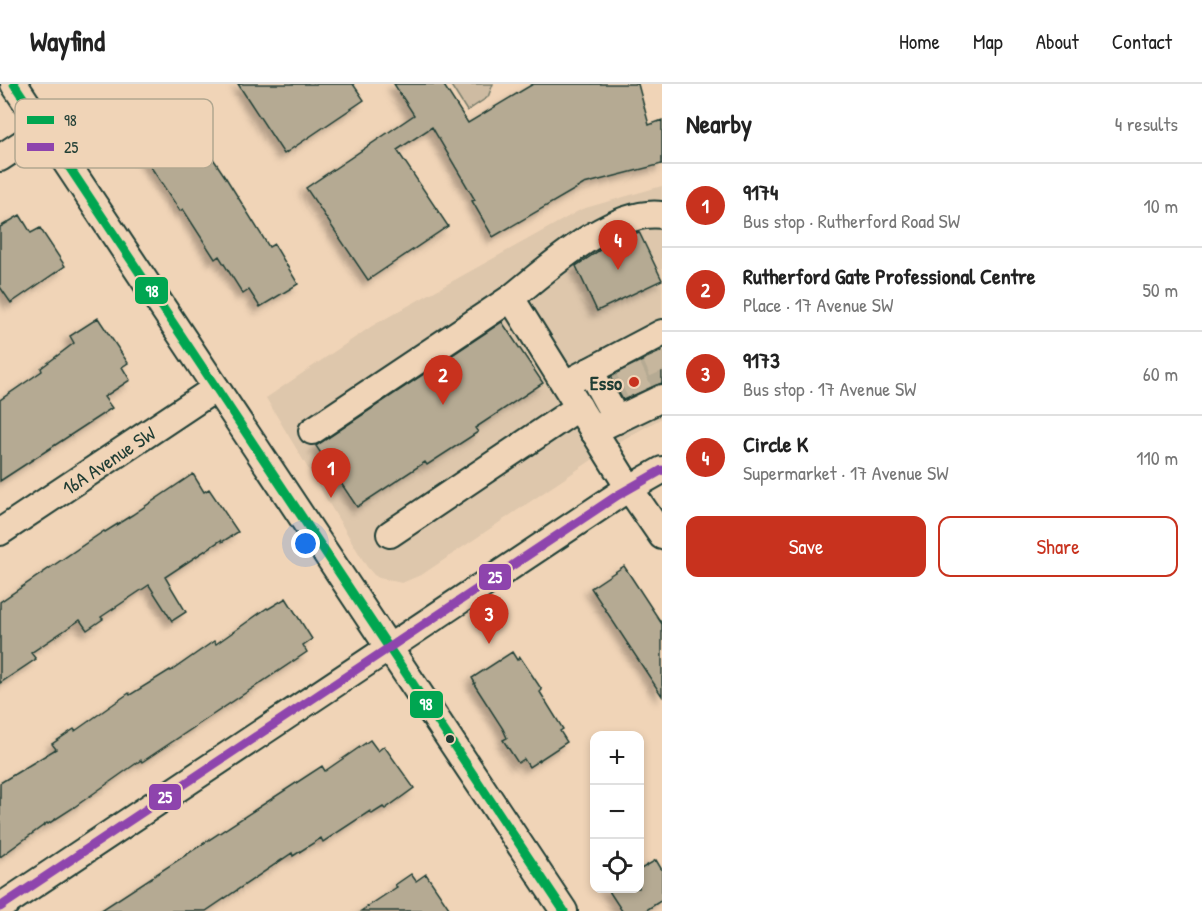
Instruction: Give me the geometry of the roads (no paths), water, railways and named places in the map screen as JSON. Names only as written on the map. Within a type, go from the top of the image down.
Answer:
[{"type":"street","points":[[14,84],[24,99]]},
{"type":"street","points":[[0,158],[15,148]]},
{"type":"street","points":[[70,168],[390,647],[560,910]]},
{"type":"street","points":[[312,431],[511,298],[576,247],[613,226],[642,214],[662,215]]},
{"type":"street","points":[[511,298],[629,488],[662,536]]},
{"type":"street","points":[[565,384],[590,371],[625,361],[655,343]]},
{"type":"street","points":[[590,371],[617,420]]},
{"type":"street","name":"16A Avenue SW","points":[[0,532],[216,388]]},
{"type":"street","points":[[594,431],[650,400]]},
{"type":"street","points":[[390,534],[579,407]]},
{"type":"street","points":[[0,907],[629,488],[662,470]]},
{"type":"tunnel","points":[[655,355],[662,371]]},
{"type":"tunnel","points":[[628,368],[641,395]]},
{"type":"place","name":"Circle K","points":[[618,270]]},
{"type":"place","name":"Esso","points":[[634,382]]},
{"type":"place","name":"Rutherford Gate Professional Centre","points":[[443,405]]},
{"type":"place","name":"9174","points":[[331,498]]},
{"type":"place","name":"9173","points":[[489,644]]}]
